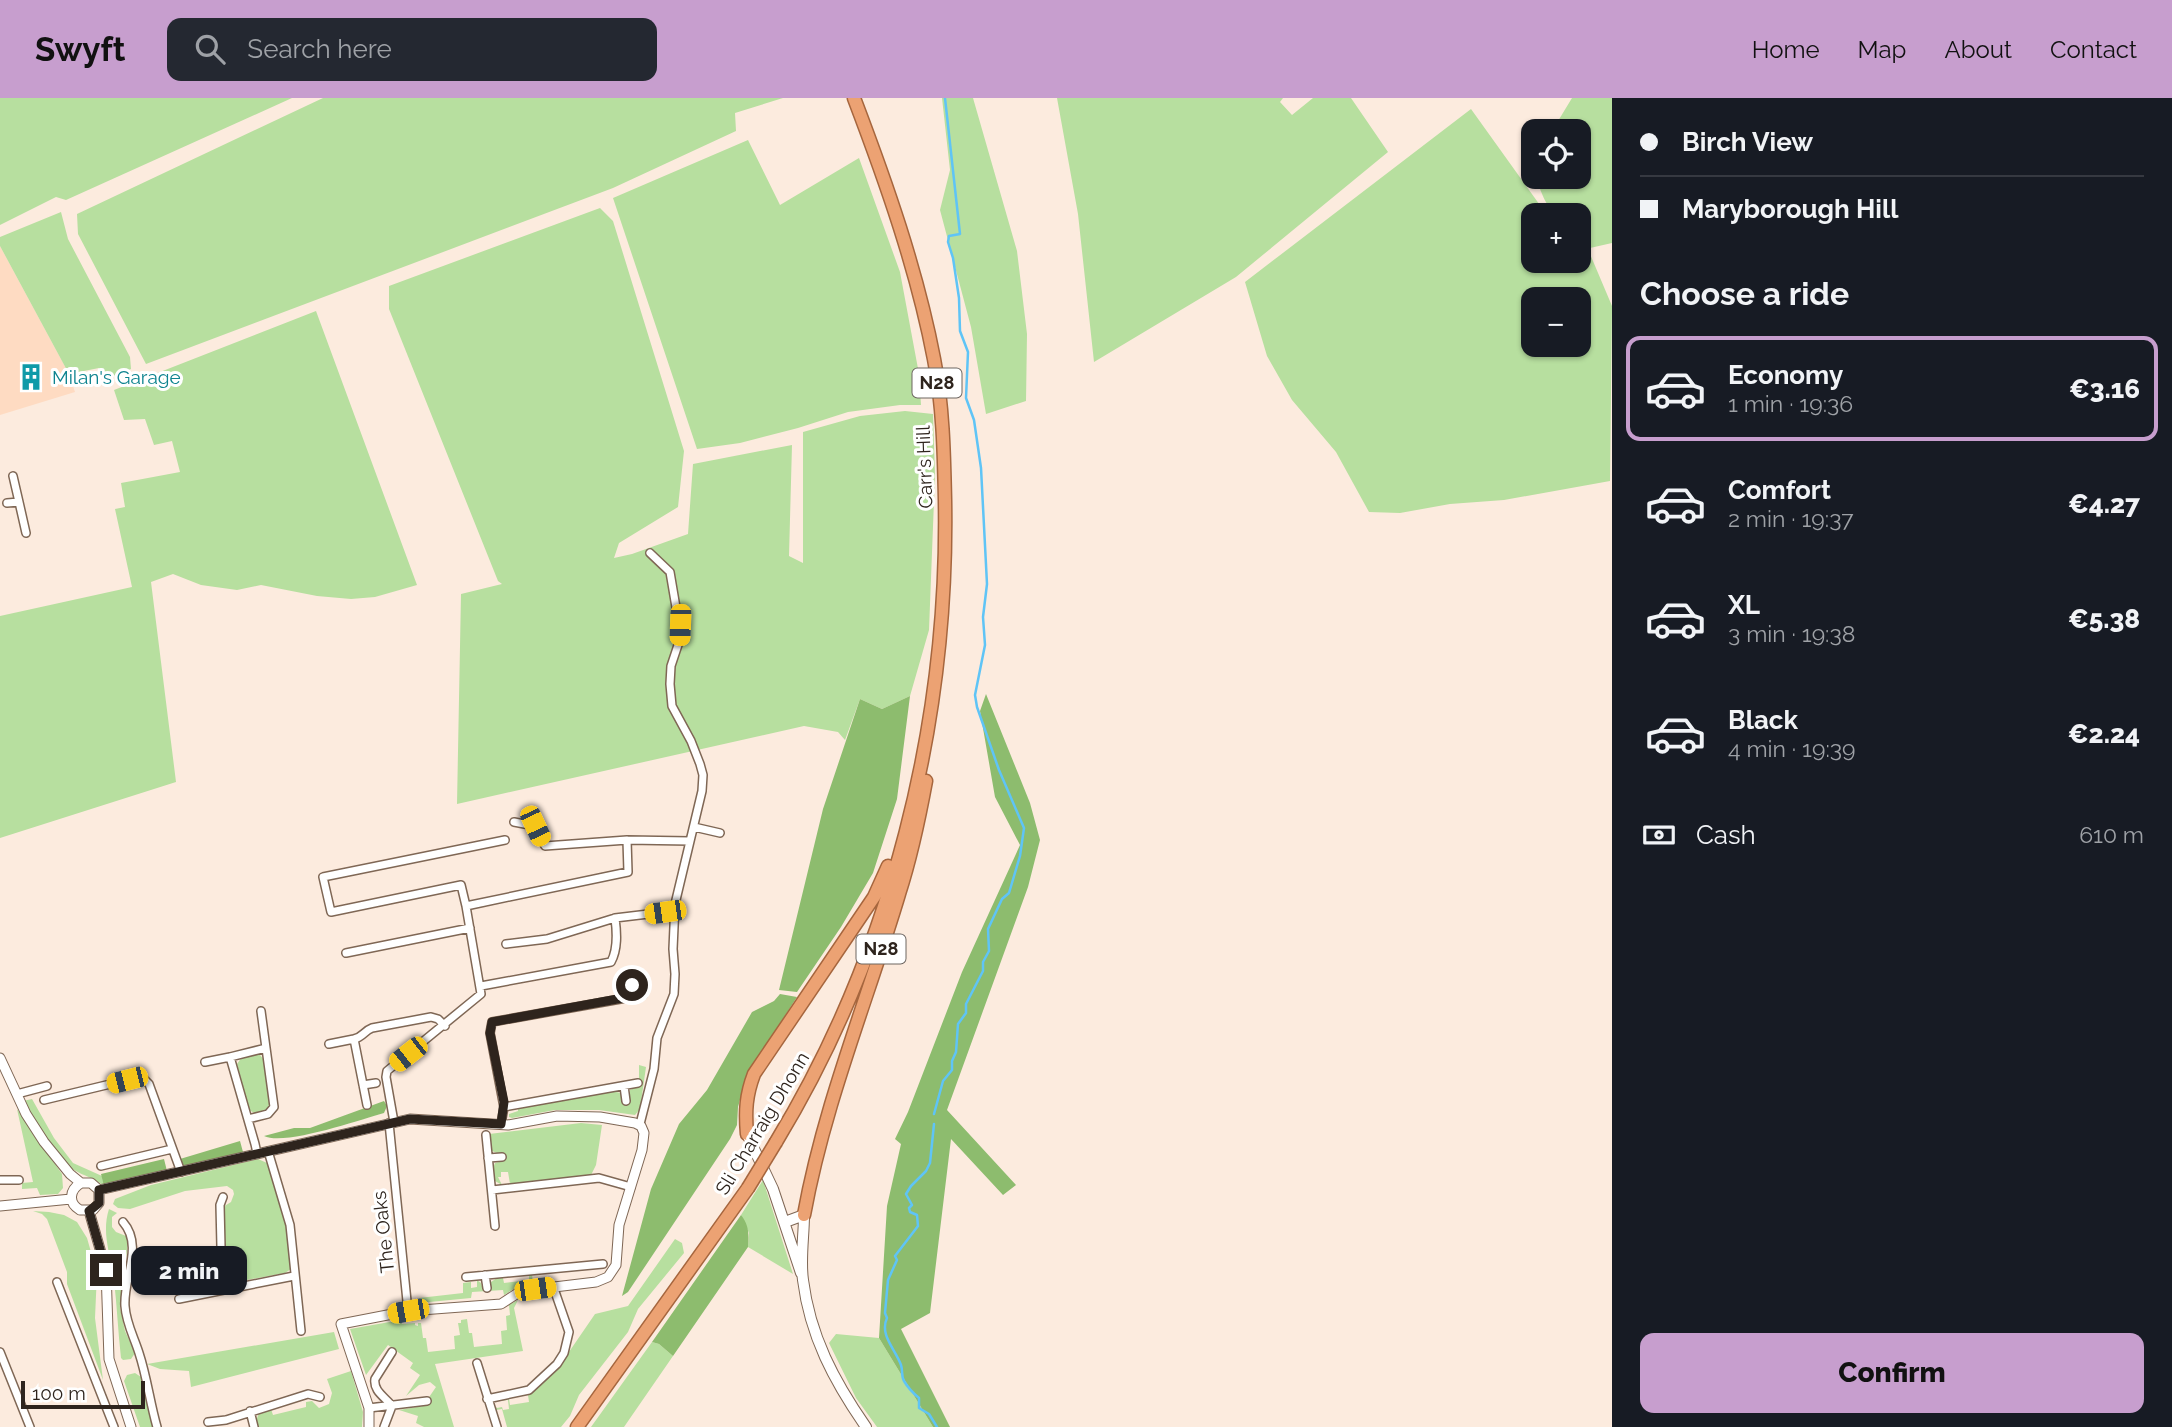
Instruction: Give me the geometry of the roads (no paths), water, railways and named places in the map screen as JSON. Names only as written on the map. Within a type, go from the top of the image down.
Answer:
[{"type":"highway","name":"Carr's Hill","points":[[854,98],[891,200],[916,285],[934,360],[943,421],[946,534],[943,608],[935,680]]},
{"type":"highway","name":"N28","points":[[747,1134],[746,1093],[754,1074],[860,919],[886,874],[909,787],[926,704],[935,680]]},
{"type":"highway","name":"N28","points":[[804,1215],[811,1173],[854,1028],[900,893],[916,830],[931,756],[936,711],[935,680]]},
{"type":"highway","name":"Sli Charraig Dhonn","points":[[577,1427],[748,1188],[806,1093],[876,932],[894,875],[915,793],[935,680]]},
{"type":"main road","points":[[747,1134],[785,1222],[802,1276],[809,1317],[825,1360],[839,1388],[866,1427]]},
{"type":"main road","points":[[785,1222],[804,1215],[802,1276]]},
{"type":"street","points":[[13,476],[26,533]]},
{"type":"street","points":[[7,503],[19,502]]},
{"type":"street","points":[[640,1124],[654,1069],[657,1038],[674,994],[676,904],[702,791],[703,775],[691,741],[672,706],[671,666],[679,642],[680,625],[670,572],[650,553]]},
{"type":"street","points":[[514,822],[535,826],[545,846],[627,840],[690,841]]},
{"type":"street","points":[[694,828],[720,833]]},
{"type":"street","points":[[329,1044],[360,1038],[372,1028],[430,1017],[438,1018],[444,1026],[480,998],[482,991],[461,885],[331,912],[323,877],[505,840]]},
{"type":"street","points":[[466,906],[628,872],[627,840]]},
{"type":"street","points":[[506,944],[547,939],[615,918],[665,912],[676,904]]},
{"type":"street","points":[[481,986],[611,962],[617,943],[615,918]]},
{"type":"street","points":[[346,953],[470,928]]},
{"type":"street","points":[[632,985],[634,996]]},
{"type":"street","points":[[501,1124],[504,1107],[490,1033],[492,1022],[643,995]]},
{"type":"street","points":[[248,1119],[268,1114],[274,1107],[261,1011]]},
{"type":"street","name":"The Oaks","points":[[408,1311],[386,1077],[387,1071],[444,1026]]},
{"type":"street","points":[[354,1039],[367,1105]]},
{"type":"street","points":[[205,1062],[266,1048]]},
{"type":"street","points":[[230,1057],[257,1153]]},
{"type":"street","points":[[0,1058],[26,1115],[44,1142],[70,1174],[81,1183]]},
{"type":"street","points":[[44,1100],[127,1080],[144,1079],[149,1084],[181,1171]]},
{"type":"street","points":[[363,1085],[376,1083]]},
{"type":"street","points":[[504,1107],[638,1083]]},
{"type":"street","points":[[17,1094],[47,1086]]},
{"type":"street","points":[[624,1086],[626,1101]]},
{"type":"street","points":[[99,1190],[410,1119],[518,1124],[557,1116],[600,1117],[640,1124],[644,1130],[643,1146],[619,1225],[617,1261],[608,1277],[578,1285],[521,1291],[501,1304],[408,1311],[341,1324],[369,1408],[369,1427]]},
{"type":"street","points":[[485,1135],[495,1226]]},
{"type":"street","points":[[101,1166],[172,1149]]},
{"type":"street","points":[[268,1151],[290,1225],[301,1331]]},
{"type":"street","points":[[488,1158],[502,1157]]},
{"type":"street","points":[[492,1190],[599,1178],[631,1187]]},
{"type":"street","points":[[0,1180],[19,1180]]},
{"type":"street","points":[[81,1183],[91,1183],[99,1190],[99,1203],[89,1211],[79,1210],[71,1199],[73,1189],[81,1183]]},
{"type":"street","points":[[222,1289],[220,1205],[223,1197]]},
{"type":"street","points":[[0,1206],[71,1199]]},
{"type":"street","points":[[89,1211],[106,1270],[109,1359],[131,1427]]},
{"type":"street","points":[[123,1222],[130,1230],[133,1241],[124,1305],[127,1321],[139,1351],[157,1427]]},
{"type":"street","points":[[466,1277],[603,1264]]},
{"type":"street","points":[[576,1266],[578,1285]]},
{"type":"street","points":[[485,1275],[487,1289]]},
{"type":"street","points":[[179,1299],[294,1276]]},
{"type":"street","points":[[57,1282],[114,1427]]},
{"type":"street","points":[[487,1399],[529,1390],[557,1364],[564,1353],[569,1332],[553,1286]]},
{"type":"street","points":[[0,1352],[30,1427]]},
{"type":"street","points":[[392,1352],[374,1383],[375,1389],[392,1406]]},
{"type":"street","points":[[477,1363],[496,1427]]},
{"type":"street","points":[[208,1422],[226,1420],[308,1394],[320,1397]]},
{"type":"street","points":[[369,1408],[427,1401]]},
{"type":"street","points":[[384,1427],[392,1406]]},
{"type":"street","points":[[250,1411],[254,1427]]},
{"type":"waterway","points":[[934,1114],[943,1081],[952,1070],[958,1024],[966,1013],[966,1004],[983,971],[983,962],[989,951],[988,929],[1002,899],[1009,893],[1020,856],[1024,828],[999,770],[975,695],[985,645],[983,617],[987,584],[981,468],[974,420],[966,398],[968,352],[960,331],[959,298],[948,242],[949,236],[960,234],[945,98]]},
{"type":"waterway","points":[[934,1124],[930,1163],[906,1194],[912,1205],[910,1212],[917,1215],[918,1226],[895,1256],[897,1260],[888,1280],[885,1330],[901,1365],[904,1381],[919,1398],[919,1408],[929,1414],[937,1427]]},
{"type":"place","name":"Milan's Garage","points":[[31,377]]}]
